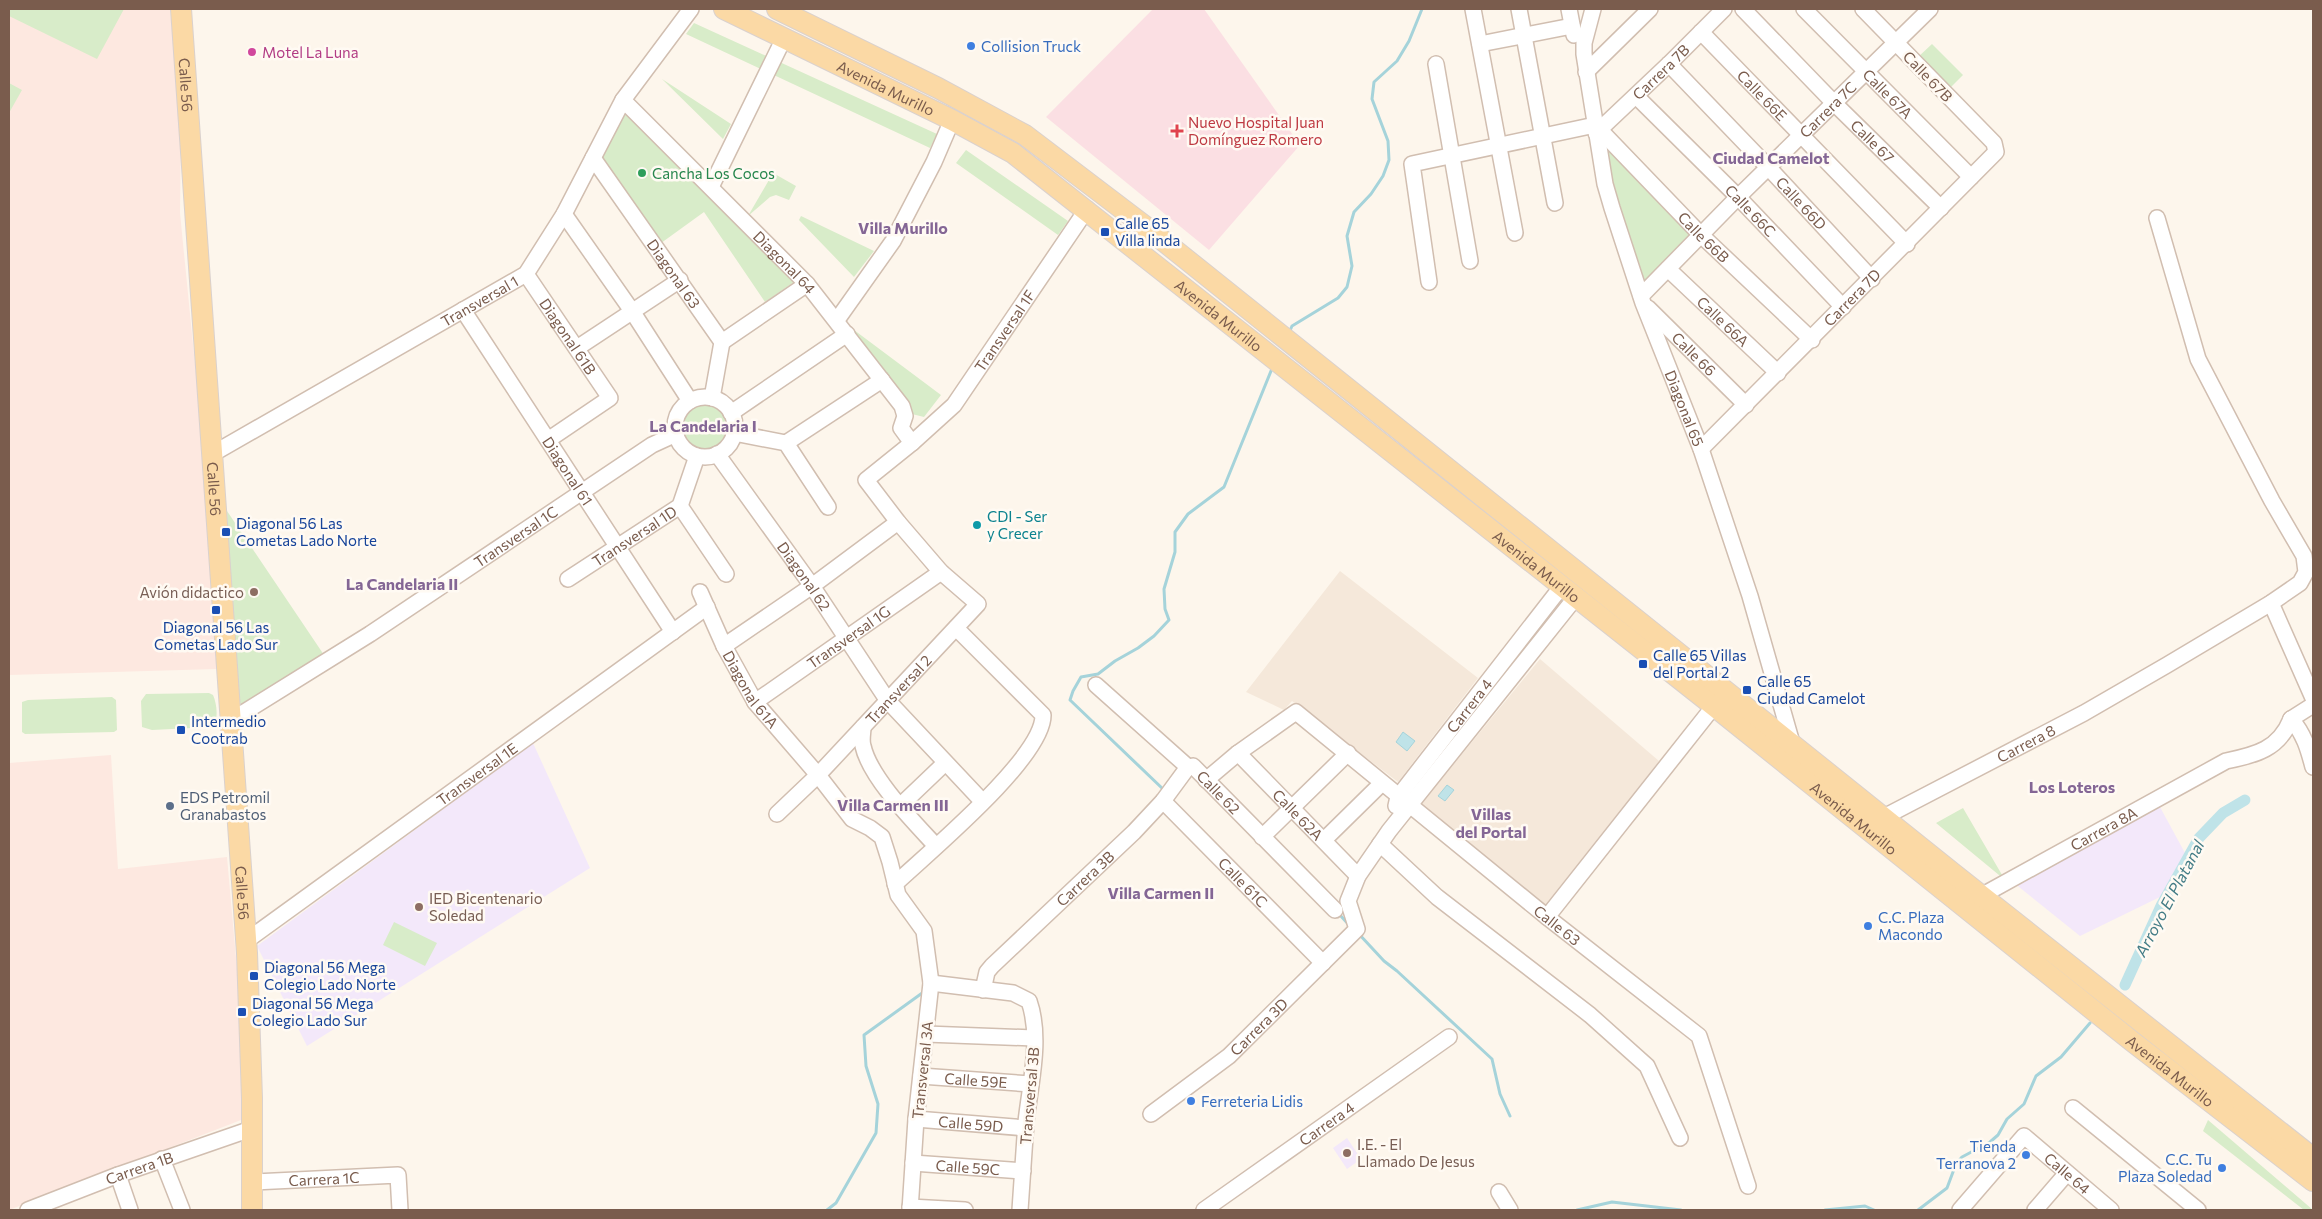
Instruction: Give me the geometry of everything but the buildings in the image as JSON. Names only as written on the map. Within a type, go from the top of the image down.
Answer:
[{"type":"main road","name":"Calle 56","points":[[181,9],[214,453],[230,721],[246,941],[252,1062],[252,1210]]},
{"type":"main road","name":"Avenida Murillo","points":[[724,9],[952,120],[1014,153],[1714,706],[2126,1036],[2313,1181]]},
{"type":"main road","name":"Avenida Murillo","points":[[777,9],[938,88],[1025,135],[1154,233],[1981,896],[2313,1158]]},
{"type":"main road","points":[[776,34],[777,9]]},
{"type":"street","name":"Transversal 1","points":[[214,453],[526,274],[564,214],[623,100],[691,9]]},
{"type":"street","points":[[1473,9],[1515,233]]},
{"type":"street","points":[[1519,9],[1556,203]]},
{"type":"street","points":[[1569,9],[1576,46],[1586,72]]},
{"type":"street","points":[[1586,72],[1584,43],[1593,9]]},
{"type":"street","points":[[1586,72],[1650,9]]},
{"type":"street","name":"Carrera 7B","points":[[1597,129],[1636,96],[1724,9]]},
{"type":"street","name":"Calle 67","points":[[1742,9],[1834,104],[1941,208]]},
{"type":"street","name":"Calle 67A","points":[[1804,9],[1971,177]]},
{"type":"street","name":"Calle 67B","points":[[1863,9],[1994,143]]},
{"type":"street","name":"Carrera 7C","points":[[1642,300],[1668,269],[1738,197],[1930,9]]},
{"type":"street","points":[[1480,44],[1572,26]]},
{"type":"street","name":"Calle 66E","points":[[1701,32],[1907,244]]},
{"type":"street","points":[[711,186],[776,34]]},
{"type":"street","points":[[1436,64],[1470,261]]},
{"type":"street","name":"Calle 66D","points":[[1669,64],[1872,279]]},
{"type":"street","name":"Diagonal 65","points":[[1586,72],[1605,184],[1642,300],[1701,449],[1750,596],[1792,743]]},
{"type":"street","name":"Calle 66C","points":[[1636,96],[1738,197],[1843,307]]},
{"type":"street","name":"Diagonal 64","points":[[623,100],[807,284],[837,320],[905,411],[901,428],[912,443]]},
{"type":"street","points":[[837,320],[893,241],[934,162],[952,120]]},
{"type":"street","points":[[1429,282],[1412,164],[1544,136],[1597,129]]},
{"type":"street","name":"Calle 66B","points":[[1597,129],[1701,235],[1812,340]]},
{"type":"street","name":"Carrera 7D","points":[[1701,449],[1812,340],[1996,152],[1994,143]]},
{"type":"street","name":"Diagonal 63","points":[[593,158],[722,342]]},
{"type":"street","name":"Transversal 1F","points":[[912,443],[954,405],[1087,209]]},
{"type":"street","points":[[564,214],[632,312],[690,401]]},
{"type":"street","name":"Carrera 8","points":[[1884,817],[2084,713],[2167,666],[2271,603],[2300,583],[2306,572],[2304,556],[2272,501],[2198,359],[2157,218]]},
{"type":"street","name":"Calle 66A","points":[[1668,269],[1778,373]]},
{"type":"street","name":"Diagonal 61B","points":[[526,274],[610,398],[548,440]]},
{"type":"street","points":[[576,348],[680,280]]},
{"type":"street","points":[[712,398],[722,342],[807,284]]},
{"type":"street","name":"Calle 66","points":[[1642,300],[1746,405]]},
{"type":"street","name":"Diagonal 61","points":[[463,310],[673,632]]},
{"type":"street","points":[[731,413],[847,334]]},
{"type":"street","points":[[734,433],[786,443],[882,380]]},
{"type":"street","points":[[704,397],[712,398],[720,401],[731,413],[734,419],[734,433],[725,449],[709,457],[698,456],[686,451],[681,445],[676,434],[676,421],[678,414],[690,401],[704,397]]},
{"type":"street","name":"Transversal 1C","points":[[230,721],[370,634],[652,445],[676,434]]},
{"type":"street","points":[[786,443],[828,507]]},
{"type":"street","points":[[912,443],[866,480],[898,522],[941,572]]},
{"type":"street","name":"Diagonal 62","points":[[717,454],[812,586],[888,701],[982,801]]},
{"type":"street","name":"Transversal 1D","points":[[568,579],[680,506],[698,456]]},
{"type":"street","points":[[680,506],[726,574]]},
{"type":"street","points":[[724,646],[812,586],[898,522]]},
{"type":"street","name":"Transversal 2","points":[[777,814],[818,775],[978,604],[941,572]]},
{"type":"street","name":"Transversal 1G","points":[[755,702],[941,572]]},
{"type":"street","name":"Diagonal 61A","points":[[700,592],[724,646],[755,702],[818,775],[852,819],[870,828],[882,837],[895,884],[904,906],[924,931]]},
{"type":"street","name":"Carrera 4","points":[[1355,931],[1348,901],[1350,892],[1358,876],[1389,831],[1404,801],[1520,640],[1569,592]]},
{"type":"street","name":"Carrera 4","points":[[1404,801],[1533,651],[1569,592]]},
{"type":"street","points":[[2271,603],[2313,698]]},
{"type":"street","name":"Transversal 1E","points":[[246,941],[707,608]]},
{"type":"street","points":[[895,884],[982,801],[1018,763],[1042,728],[1043,715],[956,628]]},
{"type":"street","points":[[1520,640],[1533,651]]},
{"type":"street","name":"Calle 62","points":[[1096,685],[1188,767],[1193,766],[1335,910]]},
{"type":"street","points":[[2313,705],[2291,718],[2305,739],[2313,767]]},
{"type":"street","points":[[1546,917],[1714,706]]},
{"type":"street","name":"Calle 63","points":[[1238,754],[1296,712],[1546,917],[1699,1036],[1748,1186]]},
{"type":"street","name":"Carrera 8A","points":[[1981,896],[2226,761],[2264,750],[2286,732],[2291,718]]},
{"type":"street","points":[[863,727],[863,747],[869,763],[900,806],[936,846]]},
{"type":"street","points":[[1262,837],[1348,753]]},
{"type":"street","points":[[1206,780],[1238,754]]},
{"type":"street","name":"Calle 62A","points":[[1238,754],[1358,876]]},
{"type":"street","points":[[900,806],[945,763]]},
{"type":"street","name":"Carrera 3B","points":[[983,990],[987,972],[992,966],[1134,832],[1163,801],[1188,767]]},
{"type":"street","points":[[1324,840],[1382,783]]},
{"type":"street","name":"Calle 61C","points":[[1163,801],[1323,962]]},
{"type":"street","points":[[1380,844],[1438,897],[1590,1015],[1647,1066],[1680,1138]]},
{"type":"street","name":"Transversal 3A","points":[[910,1209],[916,1120],[931,984],[924,931]]},
{"type":"street","name":"Carrera 3D","points":[[1151,1114],[1229,1056],[1355,931]]},
{"type":"street","points":[[931,984],[983,990]]},
{"type":"street","name":"Transversal 3B","points":[[983,990],[1013,992],[1029,1001],[1035,1018],[1020,1210]]},
{"type":"street","points":[[926,1034],[1034,1038]]},
{"type":"street","name":"Carrera 4","points":[[1204,1210],[1449,1037]]},
{"type":"street","name":"Calle 59E","points":[[921,1076],[1031,1084]]},
{"type":"street","points":[[2073,1108],[2198,1210]]},
{"type":"street","name":"Calle 59D","points":[[916,1120],[1026,1128]]},
{"type":"street","name":"Carrera 1B","points":[[28,1210],[118,1175],[251,1129]]},
{"type":"street","name":"Calle 64","points":[[1960,1210],[2024,1136],[2109,1209]]},
{"type":"street","points":[[162,1160],[182,1210]]},
{"type":"street","name":"Calle 59C","points":[[913,1163],[1023,1171]]},
{"type":"street","points":[[2035,1210],[2067,1173]]},
{"type":"street","points":[[118,1175],[130,1210]]},
{"type":"street","name":"Carrera 1C","points":[[252,1182],[398,1175],[400,1210]]},
{"type":"street","points":[[1499,1192],[1510,1210]]},
{"type":"street","points":[[910,1209],[965,1210]]},
{"type":"shaded area","points":[[9,9],[170,9],[181,125],[180,213],[201,425],[217,669],[9,675]]},
{"type":"shaded area","name":"Nuevo Hospital Juan Domínguez Romero","points":[[1153,9],[1204,9],[1300,145],[1209,250],[1046,117]]},
{"type":"shaded area","points":[[1340,571],[1478,678],[1398,782],[1292,701],[1284,710],[1246,692]]},
{"type":"shaded area","points":[[1540,659],[1659,761],[1548,907],[1418,808]]},
{"type":"shaded area","name":"IED Bicentenario Soledad","points":[[533,743],[590,868],[307,1046],[257,946]]},
{"type":"shaded area","points":[[111,755],[118,869],[227,857],[242,1025],[241,1120],[9,1210],[9,763]]},
{"type":"shaded area","points":[[2160,807],[2185,853],[2160,897],[2080,936],[2014,883]]},
{"type":"shaded area","name":"I.E. - El Llamado De Jesus","points":[[1347,1138],[1361,1159],[1347,1169],[1333,1148]]},
{"type":"green space","points":[[9,9],[124,9],[97,59],[9,16]]},
{"type":"green space","points":[[694,23],[937,134],[930,148],[686,34]]},
{"type":"green space","points":[[1932,44],[1963,75],[1947,91],[1916,59]]},
{"type":"green space","points":[[662,79],[731,124],[723,139]]},
{"type":"green space","points":[[9,83],[22,90],[9,113]]},
{"type":"green space","points":[[624,110],[794,282],[765,302],[704,212],[657,246],[597,160]]},
{"type":"green space","points":[[1603,142],[1697,235],[1646,285],[1608,176]]},
{"type":"green space","points":[[966,150],[1068,221],[1058,235],[956,163]]},
{"type":"green space","points":[[773,173],[796,186],[789,200],[776,195],[770,197],[748,216]]},
{"type":"green space","points":[[801,216],[874,251],[854,277],[799,220]]},
{"type":"green space","points":[[846,324],[941,395],[924,417],[912,414]]},
{"type":"green space","points":[[710,405],[714,406],[724,415],[727,419],[727,437],[718,447],[710,451],[700,451],[692,447],[683,437],[682,423],[686,415],[696,406]]},
{"type":"green space","points":[[227,511],[324,655],[235,714]]},
{"type":"green space","points":[[209,693],[213,695],[216,703],[216,720],[212,727],[152,730],[142,727],[141,701],[146,694]]},
{"type":"green space","points":[[112,697],[116,700],[117,730],[114,732],[25,734],[22,732],[22,702],[28,700]]},
{"type":"green space","points":[[1963,808],[2005,880],[1936,823]]},
{"type":"green space","points":[[394,922],[437,943],[425,966],[383,945]]},
{"type":"green space","points":[[2208,1120],[2313,1210],[2304,1210],[2203,1131]]},
{"type":"water","points":[[1403,732],[1415,741],[1407,751],[1396,742]]},
{"type":"water","points":[[1447,785],[1454,790],[1445,801],[1438,796]]},
{"type":"waterway","points":[[1289,333],[1292,326],[1338,298],[1347,287],[1352,266],[1347,236],[1354,212],[1371,194],[1383,176],[1389,160],[1388,141],[1372,99],[1374,82],[1397,61],[1409,41],[1422,9]]},
{"type":"waterway","points":[[1164,790],[1070,700],[1081,677],[1098,674],[1154,636],[1169,620],[1165,609],[1164,589],[1175,552],[1175,532],[1188,514],[1224,487],[1273,366]]},
{"type":"waterway","name":"Arroyo El Platanal","points":[[2125,985],[2161,906],[2199,838],[2223,813],[2245,800]]},
{"type":"waterway","points":[[1339,914],[1350,926]]},
{"type":"waterway","points":[[1358,933],[1384,961],[1492,1059],[1500,1094],[1510,1116]]},
{"type":"waterway","points":[[827,1210],[836,1203],[876,1133],[878,1104],[866,1066],[864,1035],[925,991]]},
{"type":"waterway","name":"Arroyo El Platanal","points":[[1918,1210],[1947,1188],[1956,1164],[1962,1157],[1990,1142],[1998,1135],[2007,1119],[2024,1104],[2036,1076],[2061,1057],[2090,1023]]},
{"type":"waterway","name":"Arroyo El Platanal","points":[[1577,1210],[1612,1202],[1681,1210]]},
{"type":"waterway","name":"Arroyo El Platanal","points":[[1825,1210],[1865,1206],[1874,1210]]},
{"type":"place","name":"Collision Truck","points":[[971,46]]},
{"type":"place","name":"Motel La Luna","points":[[252,52]]},
{"type":"place","name":"Nuevo Hospital Juan Domínguez Romero","points":[[1177,131]]},
{"type":"place","name":"Cancha Los Cocos","points":[[642,173]]},
{"type":"place","name":"Calle 65 Villa linda","points":[[1105,232]]},
{"type":"place","name":"CDI - Ser y Crecer","points":[[977,525]]},
{"type":"place","name":"Diagonal 56 Las Cometas Lado Norte","points":[[226,532]]},
{"type":"place","name":"Avión didactico","points":[[254,592]]},
{"type":"place","name":"Diagonal 56 Las Cometas Lado Sur","points":[[216,610]]},
{"type":"place","name":"Calle 65 Villas del Portal 2","points":[[1643,664]]},
{"type":"place","name":"Calle 65 Ciudad Camelot","points":[[1747,690]]},
{"type":"place","name":"Intermedio Cootrab","points":[[181,730]]},
{"type":"place","name":"EDS Petromil Granabastos","points":[[170,806]]},
{"type":"place","name":"IED Bicentenario Soledad","points":[[419,907]]},
{"type":"place","name":"C.C. Plaza Macondo","points":[[1868,926]]},
{"type":"place","name":"Diagonal 56 Mega Colegio Lado Norte","points":[[254,976]]},
{"type":"place","name":"Diagonal 56 Mega Colegio Lado Sur","points":[[242,1012]]},
{"type":"place","name":"Ferreteria Lidis","points":[[1191,1101]]},
{"type":"place","name":"I.E. - El Llamado De Jesus","points":[[1347,1153]]},
{"type":"place","name":"Tienda Terranova 2","points":[[2026,1155]]},
{"type":"place","name":"C.C. Tu Plaza Soledad","points":[[2222,1168]]},
{"type":"district","name":"Ciudad Camelot","points":[[1771,157]]},
{"type":"district","name":"Villa Murillo","points":[[903,227]]},
{"type":"district","name":"La Candelaria I","points":[[703,425]]},
{"type":"district","name":"La Candelaria II","points":[[402,583]]},
{"type":"district","name":"Los Loteros","points":[[2072,786]]},
{"type":"district","name":"Villa Carmen III","points":[[893,804]]},
{"type":"district","name":"Villas del Portal","points":[[1491,822]]},
{"type":"district","name":"Villa Carmen II","points":[[1161,892]]}]
